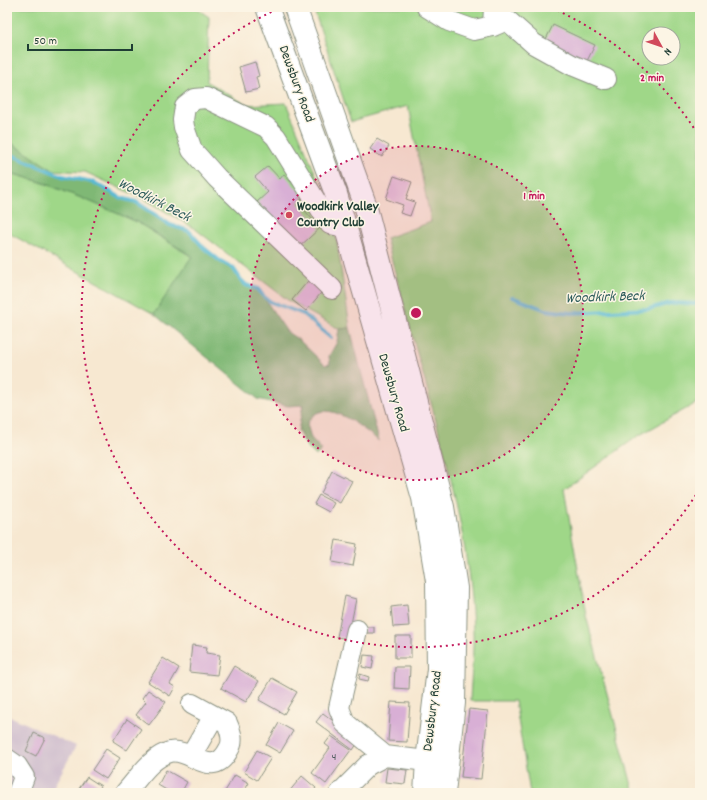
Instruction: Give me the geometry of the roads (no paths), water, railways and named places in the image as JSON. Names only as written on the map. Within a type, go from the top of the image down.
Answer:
[{"type":"main road","name":"Dewsbury Road","points":[[267,7],[336,194],[423,498],[438,581],[438,669],[427,761],[425,793]]},
{"type":"main road","name":"Dewsbury Road","points":[[295,7],[365,204],[443,507],[456,588],[454,703],[444,793]]},
{"type":"street","points":[[427,7],[449,21],[474,30],[494,17],[507,20],[534,44],[572,65],[606,79]]},
{"type":"street","points":[[332,289],[217,178],[192,150],[184,127],[183,120],[185,107],[195,99],[206,98],[266,127],[276,137],[330,224],[346,226]]},
{"type":"street","points":[[357,630],[339,708],[346,723],[385,756],[427,761]]},
{"type":"street","points":[[126,793],[149,765],[160,756],[171,752],[191,756],[204,764],[213,763],[226,754],[231,747],[231,731],[227,723],[192,704]]},
{"type":"street","points":[[191,756],[214,716]]},
{"type":"street","points":[[340,793],[368,765],[385,756]]},
{"type":"street","points":[[7,759],[17,766],[24,777],[18,793]]},
{"type":"waterway","name":"Woodkirk Beck","points":[[7,153],[62,176],[93,182],[121,198],[136,202],[170,225],[189,231],[204,248],[220,261],[233,268],[246,285],[258,289],[263,296],[271,302],[303,314],[331,338]]},
{"type":"waterway","name":"Woodkirk Beck","points":[[512,297],[546,310],[571,313],[648,309],[671,303],[700,304]]},
{"type":"place","name":"Woodkirk Valley Country Club","points":[[289,215]]}]
